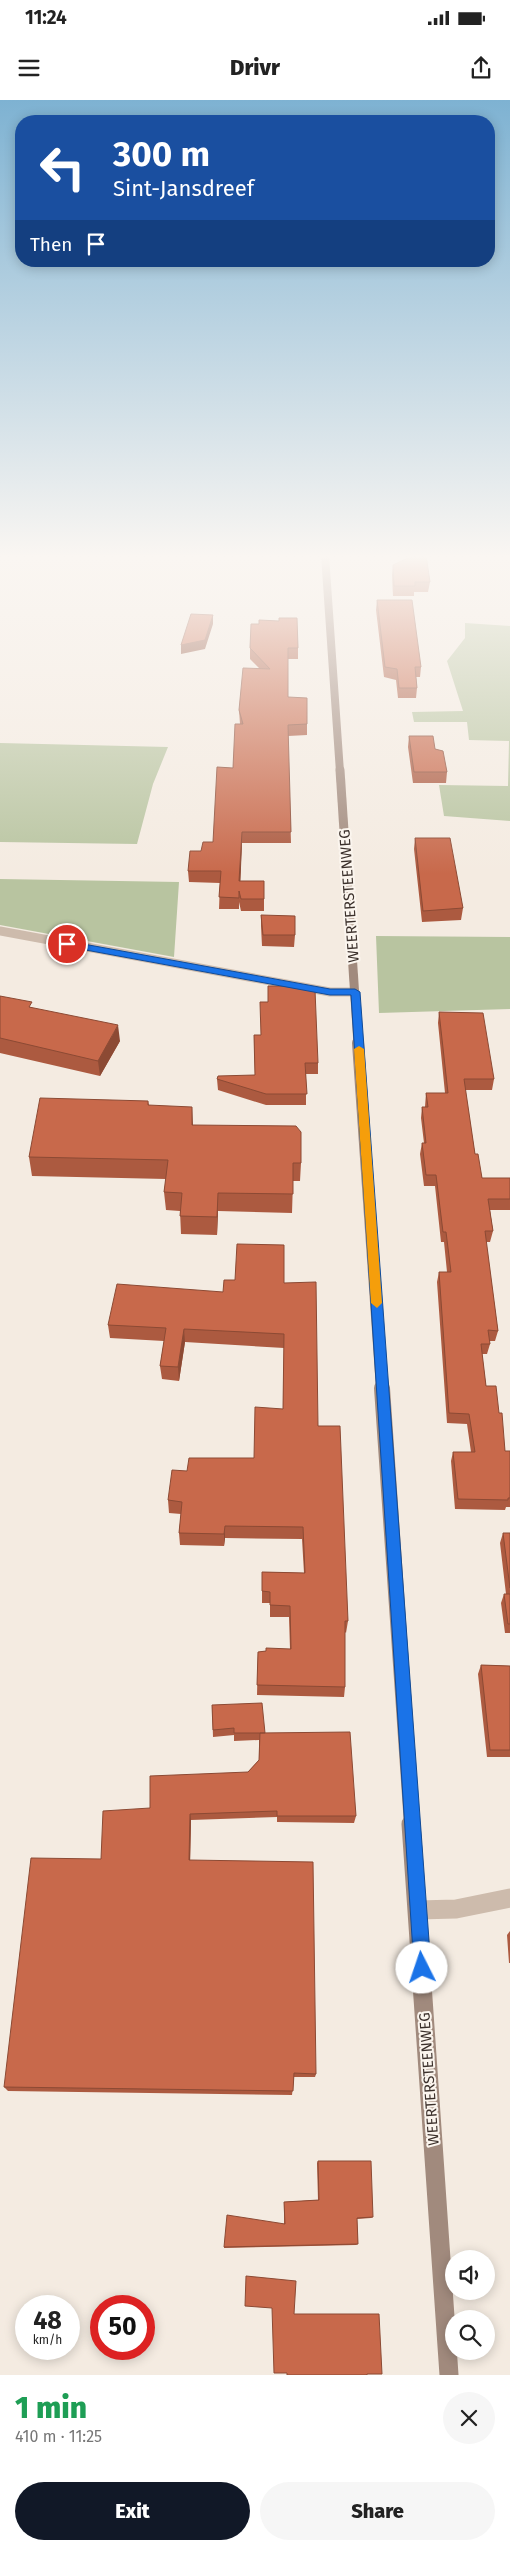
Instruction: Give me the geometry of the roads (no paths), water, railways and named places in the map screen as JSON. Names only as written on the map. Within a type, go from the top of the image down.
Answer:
[{"type":"main road","name":"WEERTERSTEENWEG","points":[[333,661],[449,2375]]},
{"type":"street","points":[[0,931],[330,992],[355,992]]},
{"type":"street","points":[[418,1910],[456,1909],[510,1898]]}]
